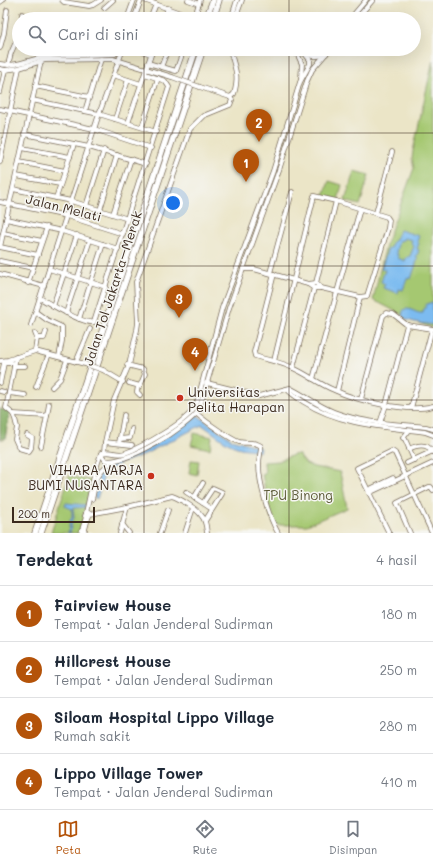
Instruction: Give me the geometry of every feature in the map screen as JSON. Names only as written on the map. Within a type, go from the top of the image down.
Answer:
[{"type":"highway","points":[[209,12],[213,0]]},
{"type":"highway","points":[[215,12],[219,0]]},
{"type":"highway","name":"Jalan Tol Jakarta–Merak","points":[[35,533],[194,56]]},
{"type":"highway","name":"Jalan Tol Jakarta–Merak","points":[[41,533],[201,56]]},
{"type":"street","points":[[62,0],[64,2],[91,6],[101,0]]},
{"type":"street","points":[[104,8],[113,0]]},
{"type":"street","points":[[130,12],[134,0]]},
{"type":"street","points":[[137,12],[141,0]]},
{"type":"street","points":[[144,0],[178,12]]},
{"type":"street","points":[[188,0],[200,2],[196,12]]},
{"type":"street","points":[[233,12],[236,0]]},
{"type":"street","points":[[238,12],[242,0]]},
{"type":"street","points":[[361,12],[366,0]]},
{"type":"street","points":[[356,12],[366,0]]},
{"type":"street","points":[[363,12],[373,0]]},
{"type":"street","points":[[153,12],[156,4]]},
{"type":"street","points":[[167,12],[168,8]]},
{"type":"street","points":[[0,48],[6,10]]},
{"type":"street","points":[[8,65],[12,52]]},
{"type":"street","points":[[0,64],[8,65],[50,56]]},
{"type":"street","points":[[31,325],[94,129],[120,56]]},
{"type":"street","points":[[128,123],[150,56]]},
{"type":"street","points":[[162,67],[166,56]]},
{"type":"street","points":[[148,63],[176,70],[181,56]]},
{"type":"street","points":[[84,533],[114,400],[128,365],[135,340],[138,323],[136,282],[190,129],[203,116],[230,105],[237,81],[237,70],[232,56]]},
{"type":"street","points":[[104,459],[105,455],[125,453],[148,442],[190,414],[196,406],[222,308],[273,171],[300,82],[302,64],[299,56]]},
{"type":"street","points":[[307,56],[310,62],[314,63],[315,66]]},
{"type":"street","points":[[90,502],[98,475],[105,466],[151,446],[170,435],[197,414],[201,407],[229,308],[280,167],[307,81],[315,66],[324,56]]},
{"type":"street","points":[[85,110],[102,59]]},
{"type":"street","points":[[0,92],[2,70],[19,68],[41,61],[113,59],[232,97]]},
{"type":"street","points":[[38,255],[0,247],[41,61]]},
{"type":"street","points":[[300,82],[310,62]]},
{"type":"street","points":[[0,162],[19,68]]},
{"type":"street","points":[[40,298],[79,319],[92,323],[94,322],[170,87],[165,81],[145,74]]},
{"type":"street","points":[[113,75],[141,84]]},
{"type":"street","points":[[142,127],[158,78]]},
{"type":"street","points":[[115,119],[128,80]]},
{"type":"street","points":[[35,86],[89,97]]},
{"type":"street","points":[[32,100],[85,110],[156,132]]},
{"type":"street","points":[[0,109],[94,129],[151,148]]},
{"type":"street","points":[[24,134],[89,146],[146,164]]},
{"type":"street","points":[[56,198],[74,144]]},
{"type":"street","points":[[22,148],[70,157]]},
{"type":"street","points":[[86,206],[104,150]]},
{"type":"street","points":[[376,213],[392,152]]},
{"type":"street","points":[[100,210],[118,155]]},
{"type":"street","points":[[113,214],[131,159]]},
{"type":"street","points":[[19,162],[65,171]]},
{"type":"street","points":[[16,176],[60,184]]},
{"type":"street","points":[[13,190],[71,201],[128,219]]},
{"type":"street","points":[[292,192],[254,354],[256,357],[294,368],[336,391],[361,399],[386,405],[411,408],[427,408],[433,406]]},
{"type":"street","points":[[243,269],[254,269],[293,280],[308,284],[314,288],[367,297],[388,228],[389,220],[387,217],[376,213],[314,196],[293,280],[274,361]]},
{"type":"street","points":[[316,283],[336,201]]},
{"type":"street","name":"Jalan Melati","points":[[0,202],[67,216],[123,234]]},
{"type":"street","points":[[313,379],[360,209]]},
{"type":"street","points":[[6,219],[62,231],[118,249]]},
{"type":"street","points":[[29,282],[47,228]]},
{"type":"street","points":[[3,233],[42,241]]},
{"type":"street","points":[[53,306],[77,236]]},
{"type":"street","points":[[66,313],[90,240]]},
{"type":"street","points":[[79,319],[103,244]]},
{"type":"street","points":[[246,260],[254,269]]},
{"type":"street","points":[[0,261],[33,268]]},
{"type":"street","points":[[49,269],[106,287]]},
{"type":"street","points":[[0,275],[44,286]]},
{"type":"street","points":[[308,284],[316,283]]},
{"type":"street","points":[[316,283],[321,288]]},
{"type":"street","points":[[294,368],[314,288]]},
{"type":"street","points":[[220,318],[223,317],[229,298],[235,292]]},
{"type":"street","points":[[336,391],[360,296]]},
{"type":"street","points":[[36,312],[47,320],[62,327],[62,341],[59,357]]},
{"type":"street","points":[[361,399],[383,315],[386,313],[392,314],[407,325],[432,329],[411,408]]},
{"type":"street","points":[[380,423],[407,325]]},
{"type":"street","points":[[76,362],[90,329]]},
{"type":"street","points":[[35,351],[36,336],[44,338],[46,332]]},
{"type":"street","points":[[1,363],[35,351],[103,370],[122,381]]},
{"type":"street","points":[[36,387],[49,354]]},
{"type":"street","points":[[16,357],[13,365],[10,393],[6,408],[13,414],[16,422],[16,441],[19,448],[29,451],[31,448],[32,438],[27,436]]},
{"type":"street","points":[[52,387],[60,379],[67,360]]},
{"type":"street","points":[[1,363],[25,366]]},
{"type":"street","points":[[0,383],[1,363]]},
{"type":"street","points":[[128,365],[143,369],[145,374],[141,386],[138,386],[137,392],[140,395]]},
{"type":"street","points":[[104,459],[103,453],[112,398],[122,381]]},
{"type":"street","points":[[129,383],[138,386]]},
{"type":"street","points":[[200,391],[207,383]]},
{"type":"street","points":[[207,383],[259,396],[292,389],[320,406],[334,412],[433,435]]},
{"type":"street","points":[[287,389],[310,406],[329,415],[347,421],[371,426],[408,429],[433,429]]},
{"type":"street","points":[[10,393],[25,395]]},
{"type":"street","points":[[41,446],[49,404]]},
{"type":"street","points":[[13,414],[47,416]]},
{"type":"street","points":[[197,414],[238,441],[257,443],[261,446],[259,465],[266,502],[270,519],[278,533]]},
{"type":"street","points":[[120,441],[124,415]]},
{"type":"street","points":[[105,442],[120,441],[130,438],[132,429]]},
{"type":"street","points":[[408,429],[404,439],[414,460]]},
{"type":"street","points":[[120,441],[132,445]]},
{"type":"street","points":[[407,463],[433,451],[428,446],[417,445],[409,449]]},
{"type":"street","points":[[103,453],[108,452],[117,454]]},
{"type":"street","points":[[389,533],[358,467],[393,452],[395,453],[432,533]]},
{"type":"street","points":[[104,459],[108,461],[121,458]]},
{"type":"street","points":[[368,491],[433,462]]},
{"type":"street","points":[[194,498],[203,482]]},
{"type":"street","points":[[410,533],[397,503],[430,487],[433,490]]},
{"type":"street","points":[[203,503],[213,488],[222,493],[205,521]]},
{"type":"street","points":[[186,492],[212,509]]},
{"type":"street","points":[[88,513],[127,507],[172,496],[201,514],[205,521],[207,533]]},
{"type":"street","points":[[120,533],[127,507]]},
{"type":"street","points":[[185,533],[193,508]]},
{"type":"street","points":[[160,533],[168,510]]},
{"type":"street","points":[[81,533],[88,513]]},
{"type":"street","points":[[122,524],[130,533]]},
{"type":"green space","points":[[433,60],[433,328],[410,319],[373,300],[387,241],[414,168],[412,159],[413,151]]},
{"type":"green space","points":[[354,171],[369,175],[360,205],[345,201]]},
{"type":"green space","points":[[329,181],[342,185],[338,200],[324,196]]},
{"type":"green space","points":[[0,409],[10,411],[5,439],[0,439]]},
{"type":"green space","points":[[194,433],[212,437],[210,449],[191,445]]},
{"type":"green space","name":"TPU Binong","points":[[298,454],[306,464],[340,472],[347,508],[307,525],[275,525],[270,514],[262,474],[265,473],[264,462],[279,461]]},
{"type":"green space","points":[[191,460],[199,461],[197,475],[189,473]]},
{"type":"green space","points":[[69,476],[92,481],[83,516],[84,519],[79,533],[51,533]]},
{"type":"water","points":[[400,230],[419,236],[417,249],[419,250],[416,258],[418,258],[411,279],[407,278],[403,290],[399,289],[398,293],[383,288],[385,284],[381,282],[385,270],[381,269],[388,248],[390,248],[393,241],[395,241]],"holes":[[[404,238],[412,240],[411,243],[414,246],[410,256],[406,258],[405,261],[398,258],[396,252],[399,241],[403,240]]]},
{"type":"water","points":[[433,302],[433,325],[413,322],[402,317],[405,309],[423,313],[426,304]]},
{"type":"water","points":[[197,415],[231,439],[260,448],[259,452],[240,448],[224,441],[202,425],[141,456],[121,463],[105,472],[97,499],[94,497],[99,475],[102,470],[121,459],[151,447]]},
{"type":"water","points":[[66,503],[86,505],[86,507],[73,508],[74,518],[70,533],[68,533],[70,520],[72,518],[72,509],[65,506]]},
{"type":"place","name":"Hillcrest House","points":[[259,142]]},
{"type":"place","name":"Fairview House","points":[[246,182]]},
{"type":"place","name":"Siloam Hospital Lippo Village","points":[[179,318]]},
{"type":"place","name":"Lippo Village Tower","points":[[195,371]]},
{"type":"place","name":"Universitas Pelita Harapan","points":[[180,398]]},
{"type":"place","name":"VIHARA VARJA BUMI NUSANTARA","points":[[151,476]]}]
